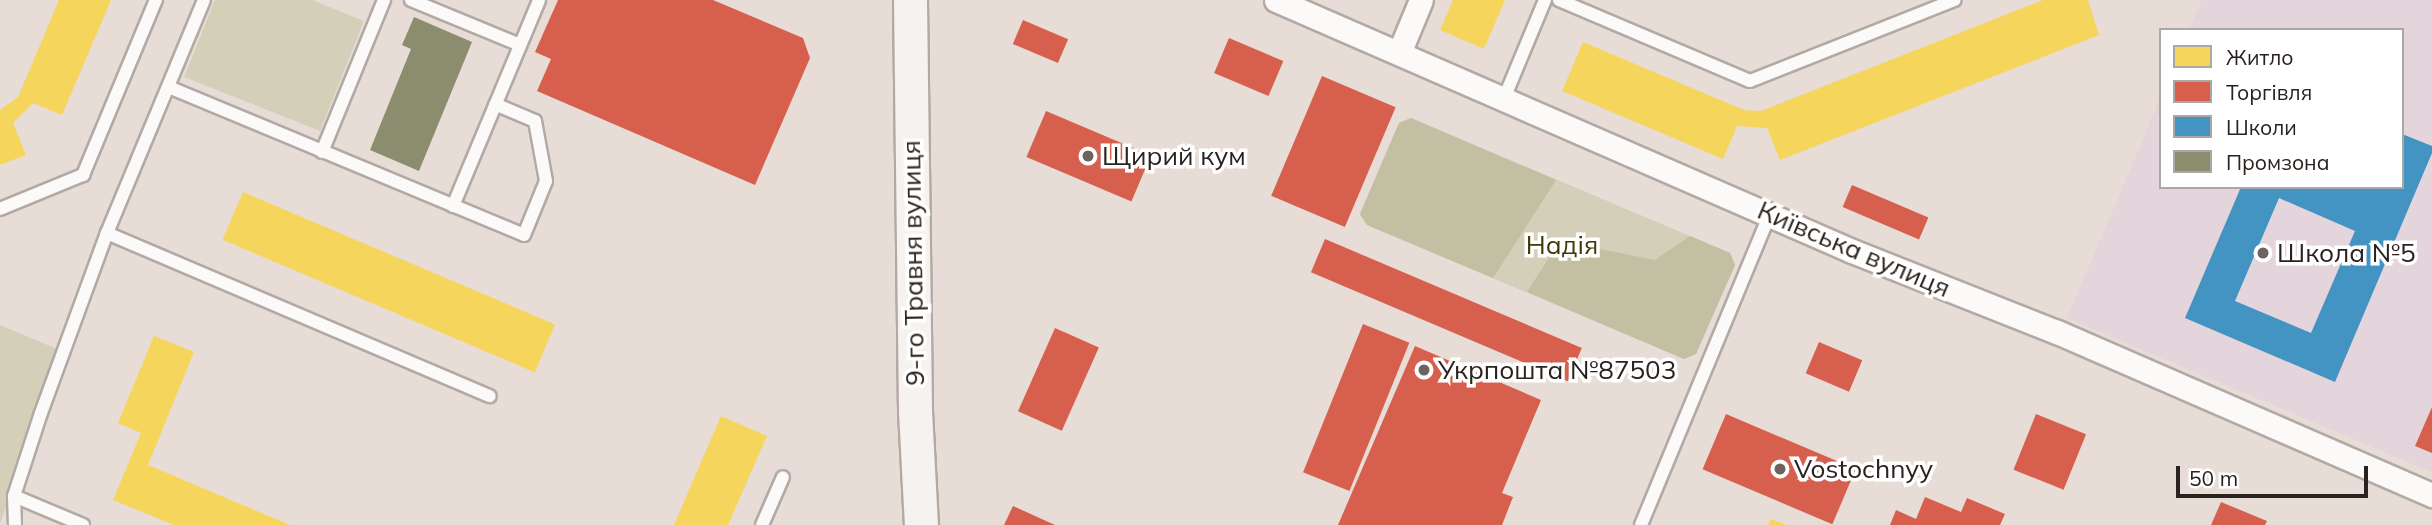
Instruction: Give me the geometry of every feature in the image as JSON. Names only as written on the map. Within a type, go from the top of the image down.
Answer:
[{"type":"street","name":"9-го Травня вулиця","points":[[910,0],[915,397],[921,525]]},
{"type":"street","name":"Київська вулиця","points":[[1276,0],[1505,96],[1770,214],[2432,495]]},
{"type":"street","points":[[1399,53],[1421,0]]},
{"type":"lane","points":[[0,209],[83,175],[156,0]]},
{"type":"lane","points":[[15,525],[13,496],[107,233],[171,88],[204,0]]},
{"type":"lane","points":[[322,152],[384,0]]},
{"type":"lane","points":[[411,0],[520,45]]},
{"type":"lane","points":[[453,205],[540,0]]},
{"type":"lane","points":[[1505,96],[1545,0]]},
{"type":"lane","points":[[1559,0],[1750,80],[1955,0]]},
{"type":"lane","points":[[171,88],[524,235],[546,181],[535,121],[495,104]]},
{"type":"lane","points":[[1641,525],[1770,214]]},
{"type":"lane","points":[[107,233],[490,397]]},
{"type":"lane","points":[[762,525],[783,477]]},
{"type":"lane","points":[[13,496],[83,525]]},
{"type":"shaded area","name":"Школа №5","points":[[2202,0],[2432,0],[2432,472],[2067,318],[2159,102],[2159,189],[2404,189],[2404,28],[2190,28]]},
{"type":"green space","points":[[215,0],[312,0],[364,21],[320,131],[184,77]]},
{"type":"green space","name":"Надія","points":[[1411,118],[1730,253],[1735,265],[1696,354],[1684,359],[1367,225],[1360,214],[1399,123]]},
{"type":"green space","points":[[1411,118],[1556,180],[1493,278],[1367,225],[1360,214],[1399,123]]},
{"type":"green space","points":[[1690,236],[1730,253],[1735,265],[1696,354],[1684,359],[1527,292],[1560,241],[1655,260]]},
{"type":"green space","points":[[0,325],[64,352],[0,523]]},
{"type":"building: Житло","points":[[59,0],[111,0],[62,115],[33,103],[13,123],[26,155],[0,165],[0,110],[18,97]]},
{"type":"building: Житло","points":[[1453,0],[1505,0],[1484,49],[1440,30]]},
{"type":"building: Житло","points":[[2043,0],[2088,0],[2099,35],[1780,160],[1767,128],[1737,126],[1723,159],[1562,91],[1583,42],[1744,110],[1761,111]]},
{"type":"building: Житло","points":[[243,192],[555,324],[535,372],[223,240]]},
{"type":"building: Житло","points":[[154,336],[194,352],[148,465],[290,525],[174,525],[113,500],[141,433],[118,423]]},
{"type":"building: Житло","points":[[721,416],[767,436],[728,525],[674,525]]},
{"type":"building: Житло","points":[[1771,519],[1786,525],[1768,525]]},
{"type":"building: Торгівля","points":[[558,0],[713,0],[803,38],[810,58],[755,185],[537,91],[551,59],[535,52]]},
{"type":"building: Торгівля","points":[[1023,20],[1068,39],[1058,63],[1013,44]]},
{"type":"building: Торгівля","points":[[1229,38],[1283,61],[1268,96],[1214,73]]},
{"type":"building: Торгівля","points":[[1322,76],[1396,107],[1345,227],[1271,196]]},
{"type":"building: Торгівля","points":[[1046,111],[1151,156],[1131,202],[1026,157]]},
{"type":"building: Торгівля","points":[[1852,185],[1928,217],[1919,240],[1843,207]]},
{"type":"building: Торгівля","points":[[1325,239],[1582,348],[1568,381],[1311,272]]},
{"type":"building: Торгівля","points":[[1363,324],[1409,343],[1349,491],[1303,472]]},
{"type":"building: Торгівля","points":[[1055,328],[1099,348],[1062,431],[1018,411]]},
{"type":"building: Торгівля","points":[[1819,342],[1862,360],[1849,392],[1806,373]]},
{"type":"building: Торгівля","points":[[1415,346],[1541,400],[1502,493],[1513,497],[1502,525],[1338,525]]},
{"type":"building: Торгівля","points":[[2432,407],[2432,453],[2415,446]]},
{"type":"building: Торгівля","points":[[1726,414],[1856,469],[1832,524],[1703,469]]},
{"type":"building: Торгівля","points":[[2036,414],[2086,434],[2064,490],[2014,470]]},
{"type":"building: Торгівля","points":[[1925,497],[1961,512],[1967,498],[2005,514],[2000,525],[1890,525],[1896,510],[1916,519]]},
{"type":"building: Торгівля","points":[[2221,502],[2267,521],[2265,525],[2211,525]]},
{"type":"building: Торгівля","points":[[1013,506],[1055,525],[1004,525]]},
{"type":"building: Школи","points":[[2404,135],[2432,146],[2432,153],[2335,382],[2185,318],[2240,189],[2404,189]],"holes":[[[2279,198],[2355,231],[2311,333],[2235,301]]]},
{"type":"building: Промзона","points":[[414,17],[472,42],[419,171],[370,150],[411,49],[402,45]]},
{"type":"place","name":"Щирий кум","points":[[1088,156]]},
{"type":"place","name":"Школа №5","points":[[2263,253]]},
{"type":"place","name":"Укрпошта №87503","points":[[1424,370]]},
{"type":"place","name":"Vostochnyy","points":[[1780,469]]}]
